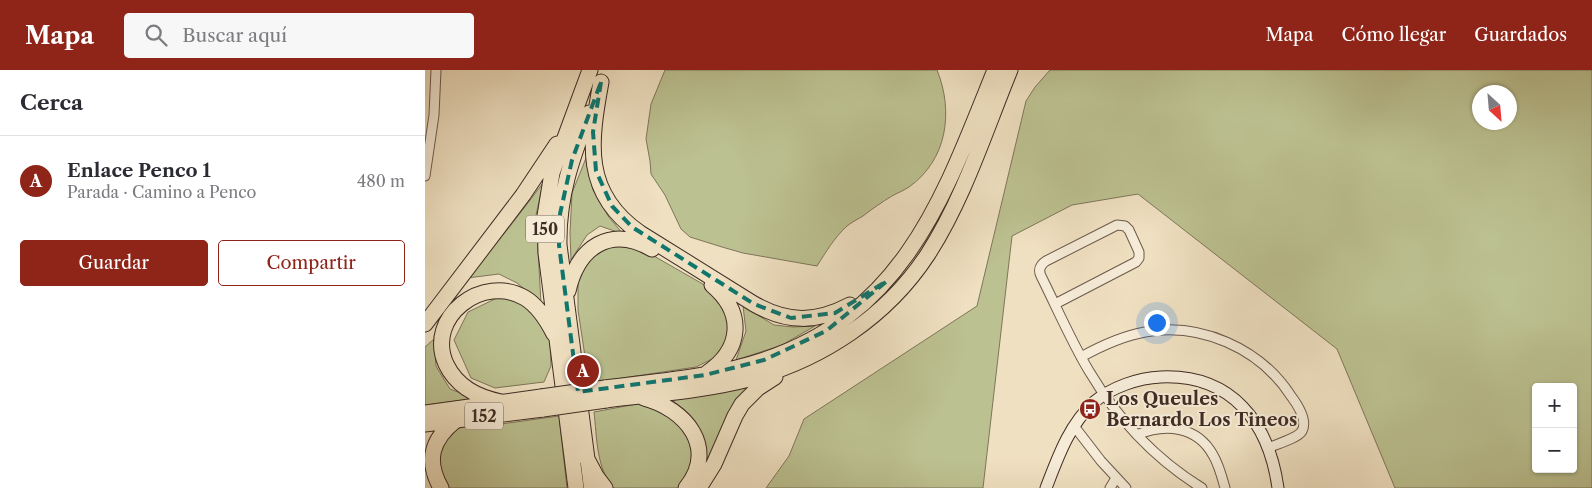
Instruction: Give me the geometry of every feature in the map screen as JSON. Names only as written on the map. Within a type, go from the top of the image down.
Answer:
[{"type":"highway","name":"150","points":[[572,397],[557,343],[546,253],[545,216],[552,173],[590,70]]},
{"type":"highway","points":[[542,403],[605,394],[764,360],[811,339],[856,310],[887,281],[919,237],[944,194],[995,70]]},
{"type":"highway","points":[[699,488],[714,464],[735,416],[746,398],[764,383],[838,341],[865,322],[894,296],[923,261],[946,223],[960,193],[1010,70]]},
{"type":"highway","name":"150","points":[[572,397],[566,300],[559,244],[561,201],[571,160],[603,76]]},
{"type":"highway","points":[[603,76],[593,132],[593,152],[596,171],[606,198],[618,214],[632,227],[754,304],[774,314],[791,318],[809,319],[835,312],[857,301],[887,281]]},
{"type":"highway","points":[[425,324],[523,195],[571,120]]},
{"type":"highway","points":[[566,300],[573,272],[584,255],[594,246],[606,240],[618,239],[631,240],[644,245],[712,284],[723,295],[730,306],[735,325],[733,343],[723,360],[705,374]]},
{"type":"highway","points":[[501,402],[482,398],[467,389],[455,379],[447,367],[441,342],[446,323],[453,312],[470,298],[485,292],[513,293],[526,299],[537,309],[549,325],[557,343]]},
{"type":"highway","points":[[605,394],[638,396],[722,385],[764,375],[800,362]]},
{"type":"highway","points":[[638,396],[671,408],[685,420],[693,433],[699,451],[698,464],[694,477],[686,488]]},
{"type":"highway","points":[[572,397],[587,459],[605,488]]},
{"type":"highway","points":[[572,397],[576,488]]},
{"type":"highway","name":"152","points":[[425,413],[501,402],[542,403]]},
{"type":"highway","name":"152","points":[[425,424],[457,420],[542,403]]},
{"type":"highway","points":[[441,488],[432,473],[431,451],[438,436],[457,420]]},
{"type":"main road","points":[[587,459],[591,488]]},
{"type":"street","points":[[425,176],[434,115],[436,70]]},
{"type":"street","points":[[1055,304],[1134,264],[1139,258],[1138,249],[1127,228],[1117,225],[1046,261],[1040,268],[1041,276],[1081,357],[1105,395],[1137,435],[1168,463],[1202,488]]},
{"type":"street","points":[[1081,357],[1121,338],[1155,330],[1176,330],[1196,333],[1231,344],[1257,360],[1278,379],[1295,402],[1303,418],[1304,425],[1299,434],[1268,448]]},
{"type":"street","points":[[1046,488],[1065,442],[1087,409],[1105,395],[1129,383],[1151,378],[1179,377],[1205,382],[1228,394],[1243,407],[1257,424],[1268,448],[1278,488]]},
{"type":"street","points":[[1074,426],[1126,488]]},
{"type":"street","points":[[1137,435],[1153,429],[1163,428],[1178,429],[1193,434],[1203,441],[1217,461],[1225,488]]},
{"type":"street","points":[[1110,488],[1117,478]]},
{"type":"highlighted area","points":[[601,82],[593,132],[596,171],[612,206],[632,227],[754,304],[791,318],[835,313],[887,281],[826,331],[764,360],[705,375],[578,392],[559,245],[560,214],[572,160]]},
{"type":"green space","points":[[665,70],[937,70],[945,102],[944,134],[932,163],[922,176],[909,187],[888,198],[847,226],[834,240],[817,266],[743,253],[690,237],[681,229],[665,195],[651,174],[646,139],[651,104]]},
{"type":"green space","points":[[1050,70],[1592,70],[1592,488],[1395,488],[1337,349],[1138,194],[1072,205],[1012,236],[983,488],[766,488],[789,456],[804,419],[977,306],[1026,101]]},
{"type":"green space","points":[[586,158],[593,190],[608,216],[623,234],[600,226],[587,235],[571,260],[572,193]]},
{"type":"green space","points":[[543,183],[536,215],[541,303],[517,283],[499,274],[467,278],[511,225]]},
{"type":"green space","points":[[612,245],[640,248],[708,287],[726,308],[729,337],[716,357],[696,367],[589,383],[578,310],[578,281],[589,259]]},
{"type":"green space","points":[[501,296],[529,307],[550,341],[551,366],[544,382],[495,388],[471,378],[454,340],[468,312]]},
{"type":"green space","points":[[743,306],[774,325],[793,327],[815,326],[782,345],[736,360],[746,331]]},
{"type":"green space","points":[[434,339],[436,366],[445,381],[450,389],[471,397],[471,399],[425,405],[425,347]]},
{"type":"green space","points":[[750,384],[706,471],[700,432],[691,417],[674,400]]},
{"type":"green space","points":[[642,403],[665,410],[690,439],[693,462],[678,488],[614,488],[604,472],[598,452],[594,412]]},
{"type":"green space","points":[[559,416],[567,488],[449,488],[435,467],[445,437],[467,425],[494,425]]},
{"type":"place","name":"Enlace Penco 1","points":[[583,371]]},
{"type":"place","name":"Los Queules Bernardo Los Tineos","points":[[1090,409]]}]
